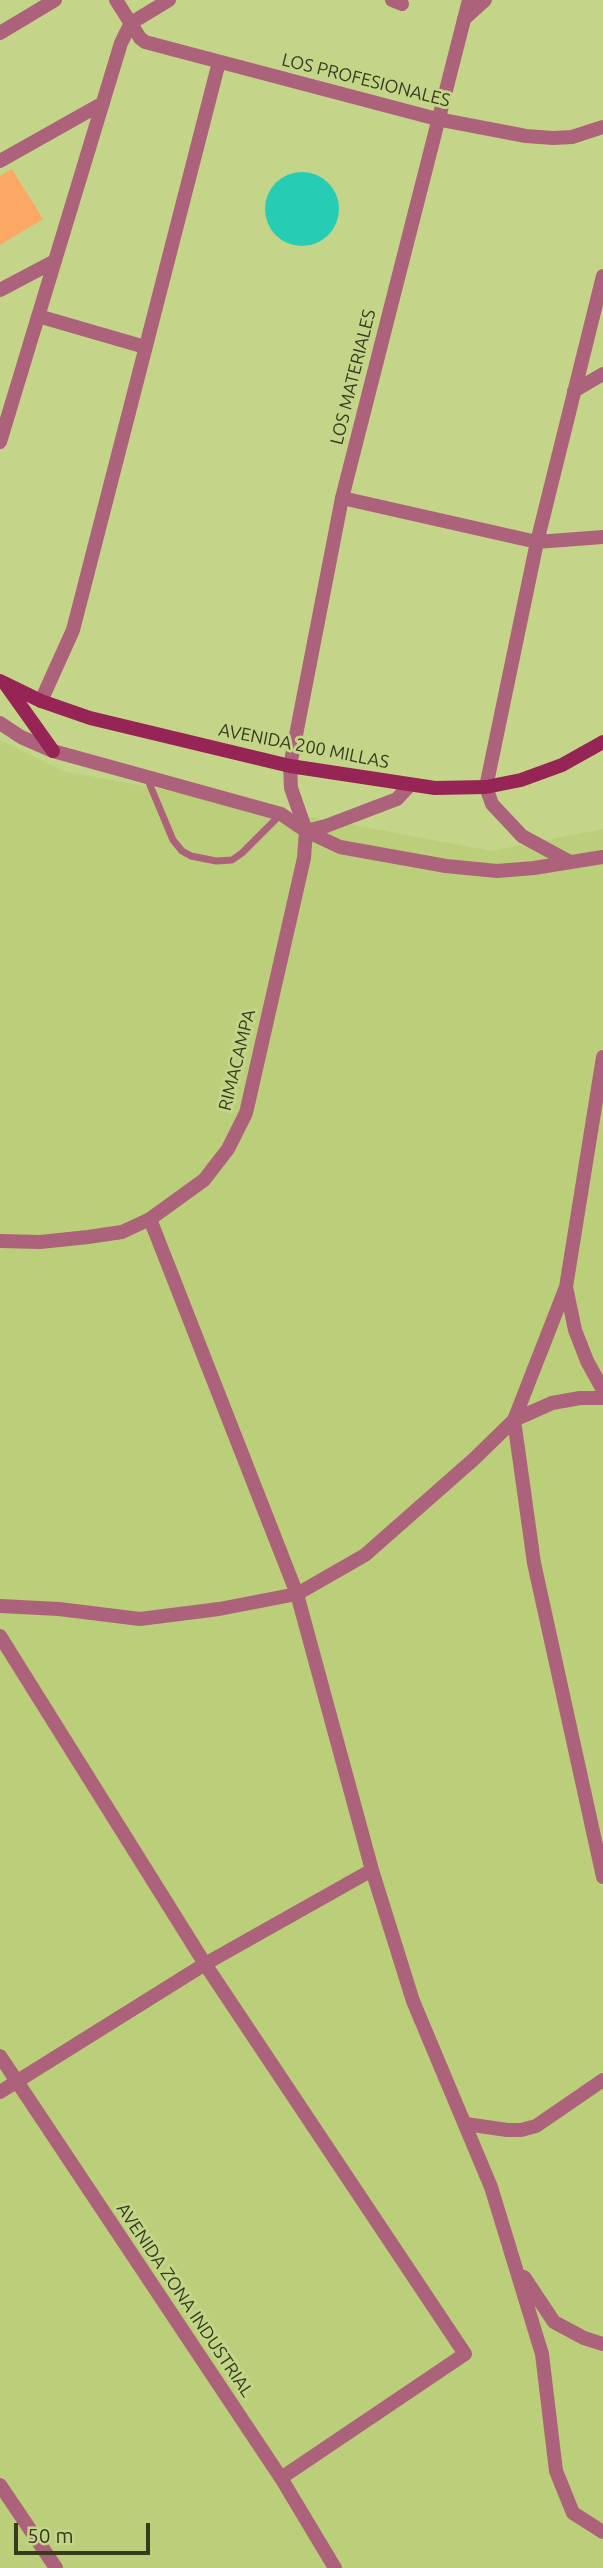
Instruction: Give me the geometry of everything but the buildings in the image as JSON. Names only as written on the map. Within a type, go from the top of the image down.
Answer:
[{"type":"main road","name":"AVENIDA 200 MILLAS","points":[[3,682],[41,701],[90,718],[289,766],[435,788],[486,786],[531,776],[562,765],[603,742]]},
{"type":"main road","points":[[3,682],[53,751]]},
{"type":"street","points":[[0,33],[55,0]]},
{"type":"street","name":"LOS PROFESIONALES","points":[[116,0],[145,42],[219,62],[438,118],[526,136],[572,137],[603,127]]},
{"type":"street","points":[[0,442],[121,43],[131,23],[169,0]]},
{"type":"street","name":"LOS MATERIALES","points":[[289,766],[342,498],[468,0]]},
{"type":"street","points":[[464,19],[485,0]]},
{"type":"street","points":[[41,701],[74,630],[219,62]]},
{"type":"street","points":[[0,161],[103,103]]},
{"type":"street","points":[[0,290],[55,261]]},
{"type":"street","points":[[568,861],[522,836],[492,804],[486,786],[537,541],[603,276]]},
{"type":"street","points":[[38,316],[145,347]]},
{"type":"street","points":[[574,391],[603,374]]},
{"type":"street","points":[[342,498],[537,541],[603,537]]},
{"type":"street","points":[[0,723],[20,737],[53,751],[281,814],[306,831],[340,847],[446,866],[497,870],[534,868],[603,858]]},
{"type":"street","name":"RIMACAMPA","points":[[0,1241],[40,1242],[122,1232],[150,1219],[204,1180],[228,1149],[246,1113],[302,869],[306,831],[291,788],[289,766]]},
{"type":"street","points":[[306,831],[397,799],[410,785]]},
{"type":"street","points":[[603,1057],[566,1287],[514,1420],[534,1563],[603,1877]]},
{"type":"street","points":[[150,1219],[297,1594],[372,1870],[413,2001],[491,2187],[542,2354],[556,2471],[573,2513],[603,2532]]},
{"type":"street","points":[[566,1287],[575,1330],[603,1390]]},
{"type":"street","points":[[0,1606],[60,1609],[141,1619],[219,1609],[297,1594],[365,1555],[514,1420],[552,1403],[580,1398],[603,1398]]},
{"type":"street","points":[[0,1636],[205,1964],[465,2354],[281,2478]]},
{"type":"street","points":[[0,2092],[205,1964],[372,1870]]},
{"type":"street","name":"AVENIDA ZONA INDUSTRIAL","points":[[0,2056],[281,2478],[335,2568]]},
{"type":"street","points":[[466,2124],[507,2130],[536,2126],[603,2080]]},
{"type":"street","points":[[512,2258],[554,2322],[584,2338],[603,2344]]},
{"type":"street","points":[[0,2485],[56,2568]]},
{"type":"lane","points":[[147,777],[173,840],[181,851],[191,856],[216,862],[232,860],[281,814]]},
{"type":"shaded area","points":[[12,169],[43,219],[0,245],[0,176]]},
{"type":"shaded area","points":[[0,740],[63,771],[492,851],[603,829],[603,2568],[0,2568]]}]
